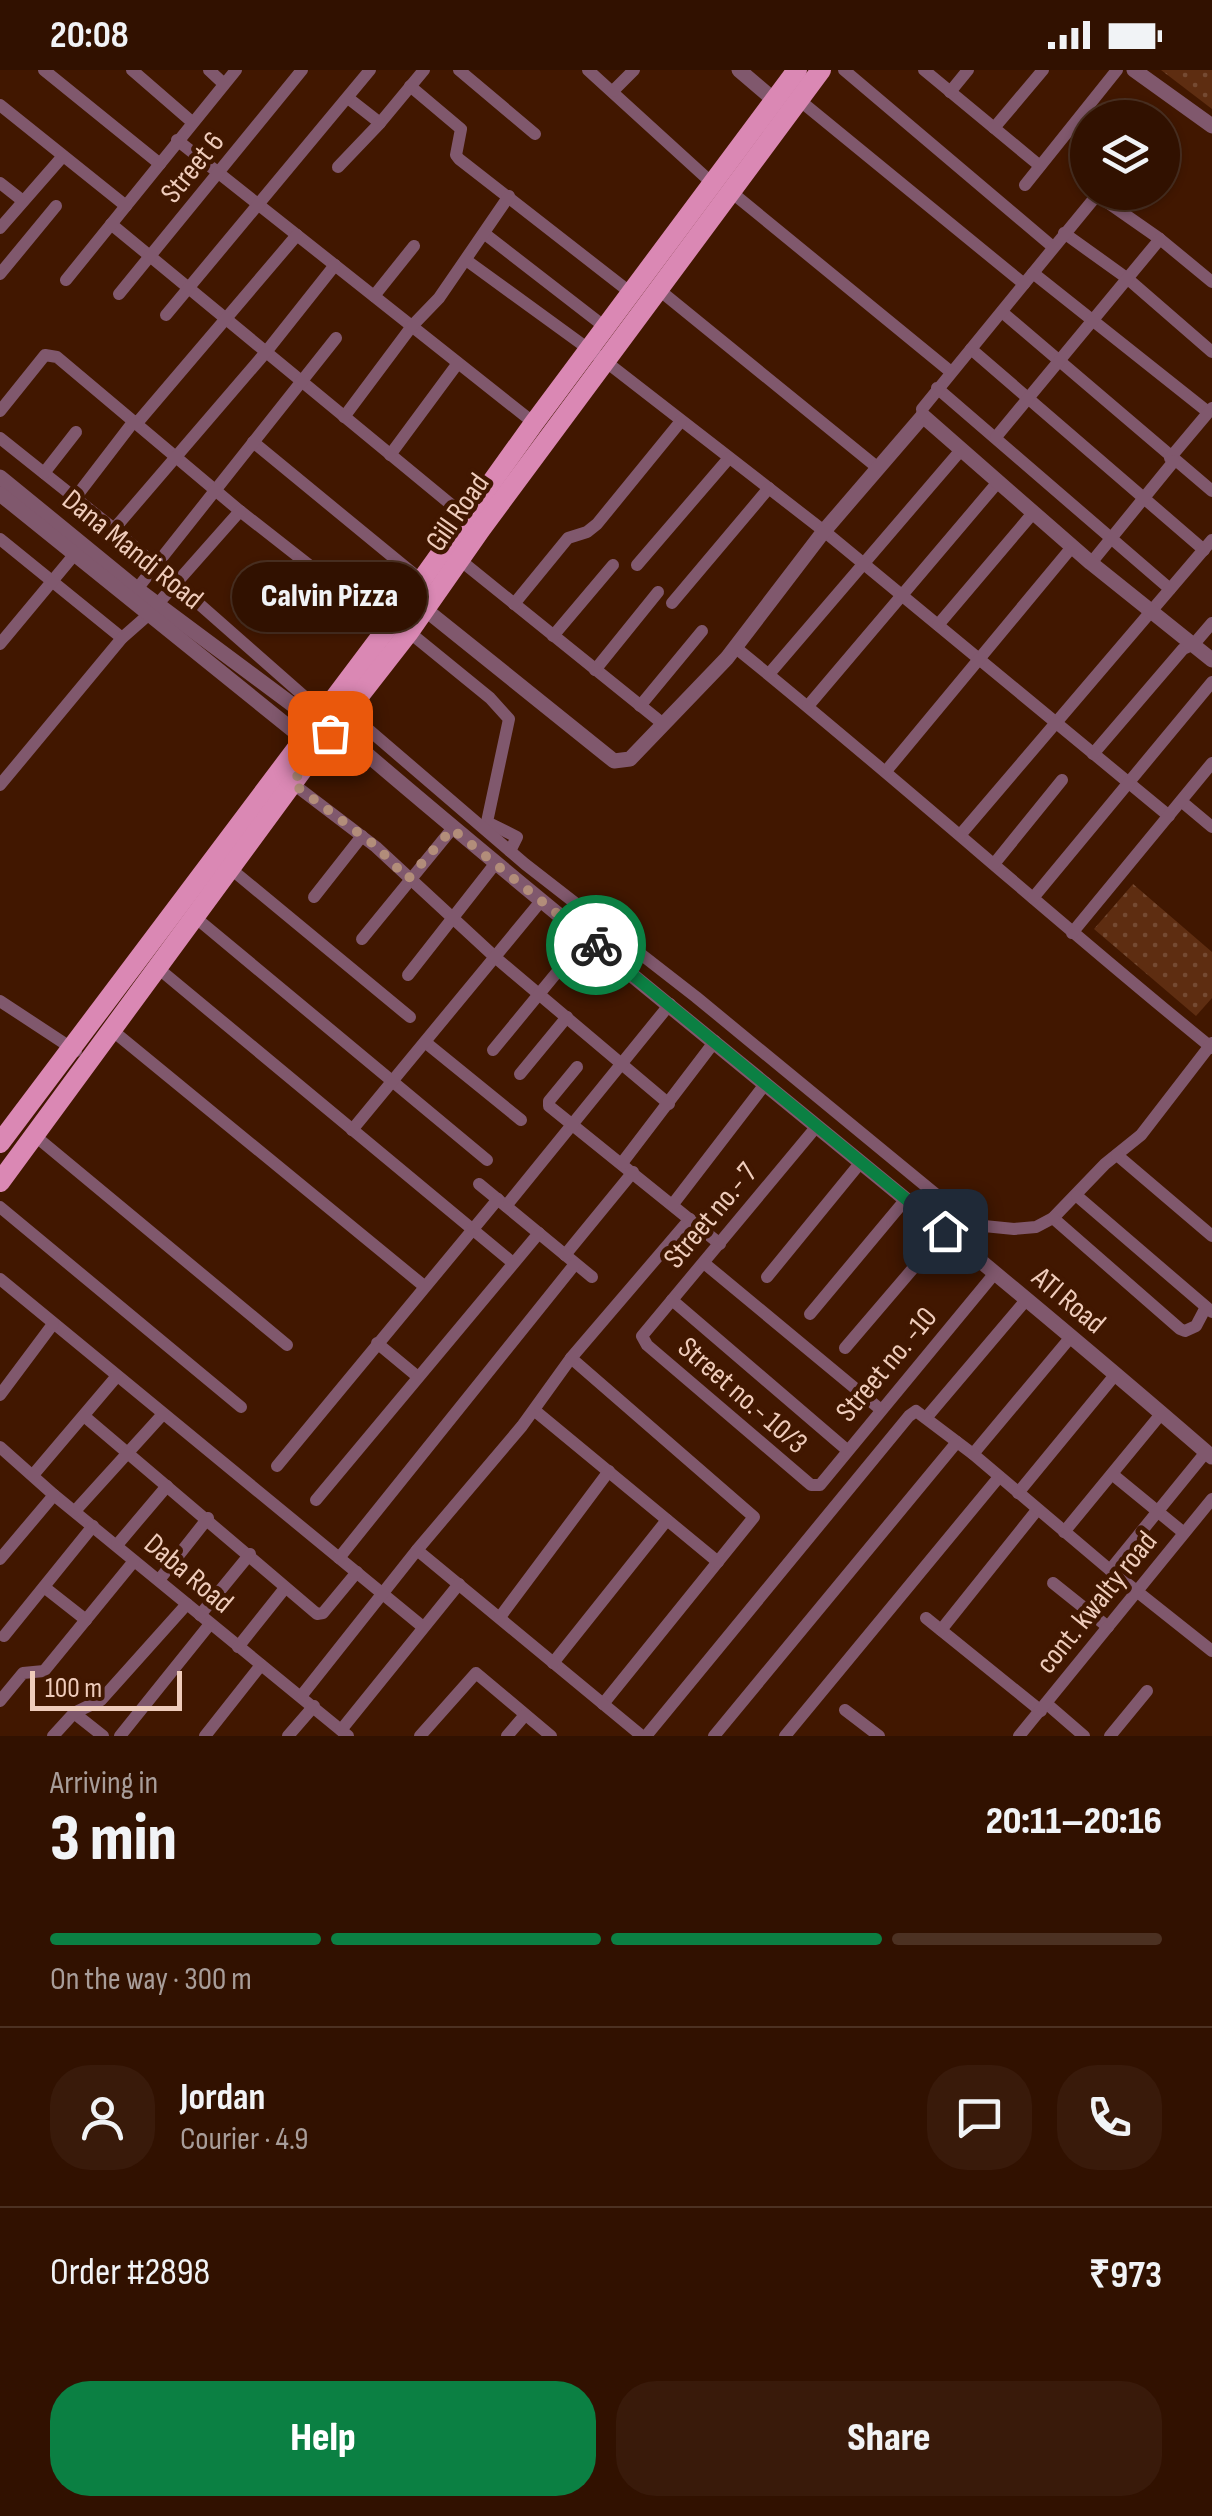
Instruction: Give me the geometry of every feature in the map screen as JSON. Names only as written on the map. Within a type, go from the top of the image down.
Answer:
[{"type":"main road","name":"Gill Road","points":[[0,1142],[325,728],[410,632],[460,560],[474,523],[534,423],[658,289],[774,100],[797,70]]},
{"type":"main road","name":"Gill Road","points":[[0,1182],[292,783],[422,580],[474,523],[597,356],[605,327],[821,70]]},
{"type":"street","points":[[44,70],[160,164]]},
{"type":"street","points":[[132,70],[192,122]]},
{"type":"street","points":[[209,70],[224,84]]},
{"type":"street","points":[[66,280],[236,70]]},
{"type":"street","name":"Street 6","points":[[118,294],[302,70]]},
{"type":"street","points":[[166,315],[370,70]]},
{"type":"street","points":[[338,168],[424,70]]},
{"type":"street","points":[[459,70],[535,134]]},
{"type":"street","points":[[588,70],[721,187],[951,372]]},
{"type":"street","points":[[613,91],[634,70]]},
{"type":"street","points":[[739,70],[774,100]]},
{"type":"street","points":[[844,70],[1053,247]]},
{"type":"street","points":[[924,70],[1040,166]]},
{"type":"street","points":[[950,92],[968,70]]},
{"type":"street","points":[[994,128],[1044,70]]},
{"type":"street","points":[[1025,185],[1117,70]]},
{"type":"street","points":[[1134,70],[1212,126]]},
{"type":"street","points":[[410,86],[461,128],[456,154],[459,159],[631,293]]},
{"type":"street","points":[[348,98],[380,122]]},
{"type":"street","points":[[798,99],[1028,279],[1094,320],[1210,410],[1090,563]]},
{"type":"street","points":[[0,105],[126,206]]},
{"type":"street","points":[[178,140],[534,423]]},
{"type":"street","points":[[0,228],[62,156]]},
{"type":"street","points":[[0,183],[23,201]]},
{"type":"street","points":[[1212,282],[1097,195],[922,409],[923,416],[1072,548],[1212,660]]},
{"type":"street","points":[[344,418],[466,260],[509,196]]},
{"type":"street","points":[[0,274],[56,206]]},
{"type":"street","points":[[111,224],[474,523]]},
{"type":"street","points":[[485,234],[605,327]]},
{"type":"street","points":[[1064,234],[1128,279],[1212,352]]},
{"type":"street","points":[[137,423],[296,235]]},
{"type":"street","points":[[996,437],[1160,239]]},
{"type":"street","points":[[374,296],[414,246]]},
{"type":"street","points":[[466,260],[824,531],[1169,816]]},
{"type":"street","points":[[114,529],[336,266]]},
{"type":"street","points":[[658,289],[878,468]]},
{"type":"street","points":[[1002,312],[1212,492]]},
{"type":"street","points":[[137,588],[336,338]]},
{"type":"street","points":[[961,834],[1209,545],[1143,498],[971,349]]},
{"type":"street","points":[[0,412],[45,355],[57,356],[240,511],[388,628]]},
{"type":"street","points":[[390,455],[458,363]]},
{"type":"street","points":[[938,388],[1170,589]]},
{"type":"street","points":[[426,610],[614,761],[630,759],[736,648],[824,531],[923,416]]},
{"type":"street","points":[[75,498],[134,421],[137,423]]},
{"type":"street","points":[[514,604],[568,538],[588,532],[597,524],[681,421]]},
{"type":"street","points":[[44,473],[76,432]]},
{"type":"street","points":[[0,438],[114,529],[325,728],[510,851],[970,1221],[1014,1229],[1036,1226],[1053,1218],[1105,1164],[1141,1135],[1211,1046],[1072,933],[887,770],[736,648]]},
{"type":"street","points":[[253,442],[422,580]]},
{"type":"street","points":[[768,674],[962,450]]},
{"type":"street","points":[[637,565],[730,458]]},
{"type":"street","name":"Dana Mandi Road","points":[[0,477],[137,588],[152,610]]},
{"type":"street","points":[[808,706],[998,482]]},
{"type":"street","points":[[672,604],[769,488]]},
{"type":"street","points":[[0,494],[74,555],[152,610]]},
{"type":"street","points":[[0,784],[122,638],[240,511]]},
{"type":"street","points":[[938,625],[1033,513]]},
{"type":"street","points":[[0,539],[122,638]]},
{"type":"street","points":[[887,770],[1072,548]]},
{"type":"street","points":[[0,644],[74,555]]},
{"type":"street","points":[[460,560],[662,723]]},
{"type":"street","points":[[553,636],[613,564]]},
{"type":"street","points":[[595,670],[658,592]]},
{"type":"street","name":"ATI Road","points":[[152,610],[325,728],[452,829],[716,1041],[1209,1455]]},
{"type":"street","points":[[1093,754],[1183,649],[1194,644],[1212,622]]},
{"type":"street","points":[[640,706],[702,631]]},
{"type":"street","points":[[410,632],[490,698],[509,719],[486,822],[516,837],[510,851]]},
{"type":"street","points":[[1033,898],[1212,682]]},
{"type":"street","points":[[1072,933],[1212,762]]},
{"type":"street","points":[[994,864],[1062,780]]},
{"type":"street","points":[[292,783],[362,836],[496,958],[669,1104]]},
{"type":"street","points":[[1180,801],[1212,827]]},
{"type":"street","points":[[362,938],[452,829]]},
{"type":"street","points":[[314,897],[362,836]]},
{"type":"street","points":[[408,975],[495,864]]},
{"type":"street","points":[[231,869],[410,1017]]},
{"type":"street","points":[[352,1130],[541,901]]},
{"type":"street","points":[[196,918],[487,1160]]},
{"type":"street","points":[[493,1050],[586,937]]},
{"type":"street","points":[[159,969],[513,1263]]},
{"type":"street","points":[[0,1001],[90,1062]]},
{"type":"street","points":[[277,1466],[424,1286],[573,1125],[670,1004]]},
{"type":"street","points":[[520,1074],[567,1016]]},
{"type":"street","points":[[112,1031],[424,1286]]},
{"type":"street","points":[[339,1558],[570,1259],[669,1104],[716,1041]]},
{"type":"street","points":[[425,1042],[521,1120]]},
{"type":"street","points":[[577,1067],[548,1104],[720,1244]]},
{"type":"street","points":[[672,1204],[766,1083]]},
{"type":"street","name":"Street no.- 7","points":[[642,1336],[817,1126]]},
{"type":"street","points":[[34,1135],[287,1345]]},
{"type":"street","points":[[1117,1155],[1212,1236]]},
{"type":"street","points":[[767,1276],[860,1162]]},
{"type":"street","points":[[479,1184],[592,1277]]},
{"type":"street","points":[[1053,1218],[1180,1329],[1196,1326],[1209,1309],[1077,1196]]},
{"type":"street","points":[[810,1314],[906,1199]]},
{"type":"street","points":[[0,1207],[241,1407]]},
{"type":"street","points":[[302,1695],[416,1550],[534,1410],[571,1358],[690,1219]]},
{"type":"street","points":[[845,1348],[945,1231]]},
{"type":"street","points":[[316,1500],[539,1233]]},
{"type":"street","points":[[704,1264],[880,1409]]},
{"type":"street","name":"Street no. -10","points":[[816,1487],[995,1273]]},
{"type":"street","points":[[0,1279],[422,1627]]},
{"type":"street","points":[[672,1300],[847,1450]]},
{"type":"street","points":[[926,1418],[1026,1300]]},
{"type":"street","points":[[0,1396],[53,1324]]},
{"type":"street","name":"Street no.- 10/3","points":[[642,1336],[647,1345],[816,1487]]},
{"type":"street","points":[[973,1454],[1070,1338]]},
{"type":"street","points":[[377,1343],[418,1378]]},
{"type":"street","points":[[571,1358],[753,1515],[603,1704]]},
{"type":"street","points":[[1018,1493],[1116,1375]]},
{"type":"street","points":[[33,1475],[117,1376]]},
{"type":"street","points":[[534,1410],[718,1562]]},
{"type":"street","points":[[416,1550],[644,1736],[916,1412],[973,1454],[1212,1651]]},
{"type":"street","points":[[75,1511],[163,1414]]},
{"type":"street","points":[[1064,1532],[1161,1414]]},
{"type":"street","points":[[84,1416],[319,1614],[357,1572]]},
{"type":"street","points":[[714,1736],[957,1442]]},
{"type":"street","name":"Daba Road","points":[[0,1446],[54,1495],[344,1733]]},
{"type":"street","points":[[1110,1570],[1209,1455]]},
{"type":"street","points":[[500,1617],[609,1471]]},
{"type":"street","points":[[1112,1474],[1184,1533]]},
{"type":"street","points":[[790,1734],[999,1477]]},
{"type":"street","points":[[117,1545],[168,1486]]},
{"type":"street","points":[[0,1559],[54,1495]]},
{"type":"street","name":"cont. kwalty road","points":[[1020,1736],[1212,1500]]},
{"type":"street","points":[[941,1630],[1037,1510]]},
{"type":"street","points":[[159,1580],[208,1518]]},
{"type":"street","points":[[554,1663],[667,1520]]},
{"type":"street","points":[[4,1636],[93,1526]]},
{"type":"street","points":[[120,1736],[250,1554]]},
{"type":"street","points":[[0,1701],[23,1672],[44,1671],[134,1560]]},
{"type":"street","points":[[1053,1583],[1108,1627]]},
{"type":"street","points":[[344,1733],[422,1627],[459,1584]]},
{"type":"street","points":[[44,1586],[86,1620]]},
{"type":"street","points":[[238,1646],[285,1588]]},
{"type":"street","points":[[53,1736],[74,1713],[101,1700],[187,1604]]},
{"type":"street","points":[[926,1618],[1084,1736]]},
{"type":"street","points":[[205,1736],[260,1665]]},
{"type":"street","points":[[420,1736],[474,1673],[551,1736]]},
{"type":"street","points":[[1110,1736],[1146,1690]]},
{"type":"street","points":[[288,1736],[314,1706]]},
{"type":"street","points":[[846,1710],[878,1736]]},
{"type":"street","points":[[74,1713],[103,1736]]},
{"type":"street","points":[[507,1736],[525,1715]]},
{"type":"shaded area","points":[[1161,70],[1212,70],[1212,109]]},
{"type":"shaded area","points":[[1133,884],[1212,952],[1212,998],[1196,1016],[1094,929]]},
{"type":"way so far","points":[[330,733],[292,783],[376,846],[408,879],[452,829],[596,945]]},
{"type":"place","name":"Calvin Pizza","points":[[330,733]]},
{"type":"route","points":[[596,945],[945,1231]]}]
